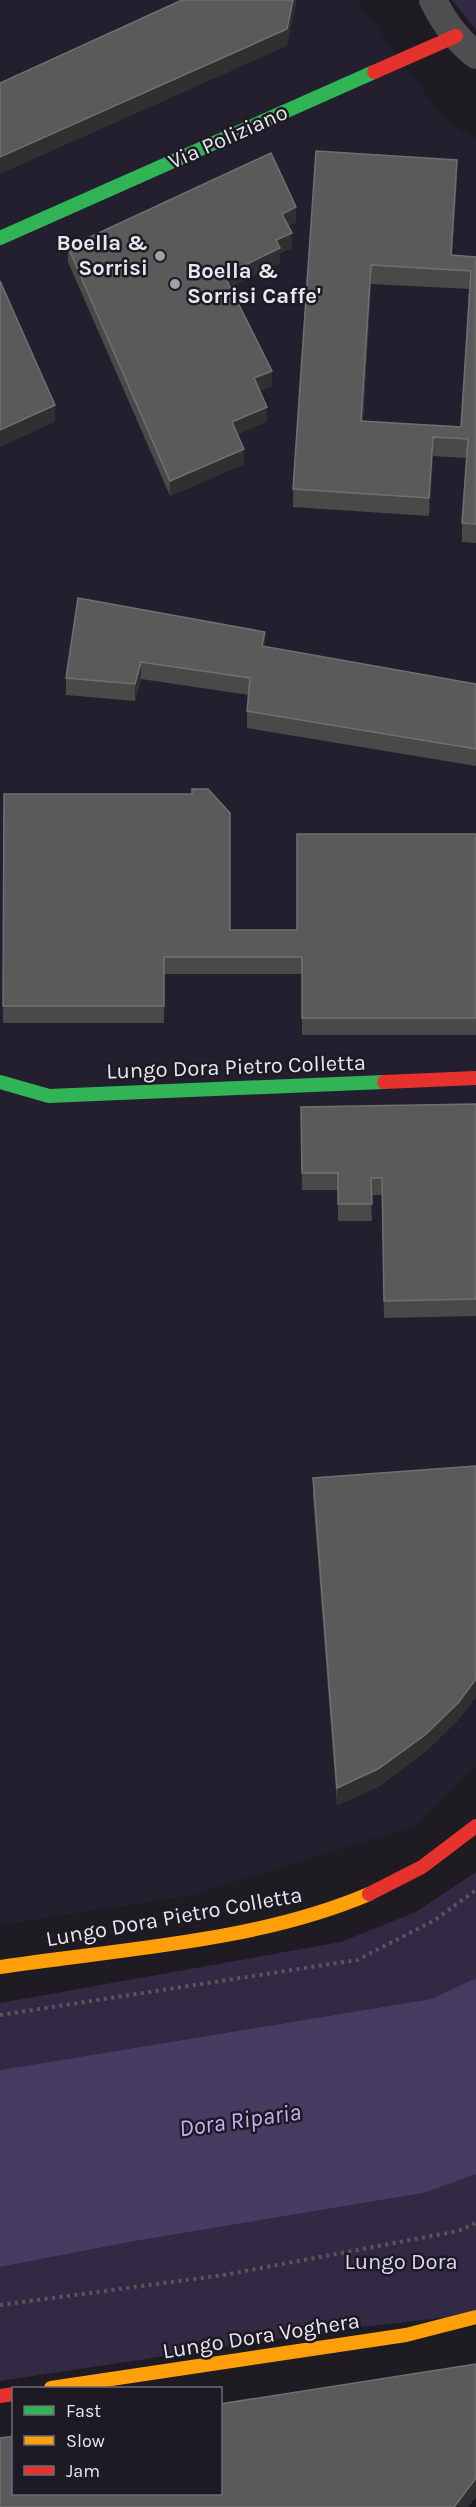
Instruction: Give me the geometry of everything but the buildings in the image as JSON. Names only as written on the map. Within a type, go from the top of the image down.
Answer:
[{"type":"street","name":"Via Poliziano","points":[[0,238],[466,46],[441,16],[434,0]]},
{"type":"street","name":"Lungo Dora Pietro Colletta","points":[[0,1082],[50,1096],[476,1078]]},
{"type":"street","name":"Lungo Dora Pietro Colletta","points":[[0,1967],[215,1936],[312,1916],[369,1894],[414,1872],[476,1826]]},
{"type":"street","name":"Lungo Dora Voghera","points":[[58,2387],[406,2335],[476,2317]]},
{"type":"path","points":[[0,2015],[357,1960],[435,1920],[476,1890]]},
{"type":"path","points":[[0,2305],[224,2275],[458,2231],[476,2223]]},
{"type":"shaded area","points":[[0,0],[357,0],[443,118],[476,139],[476,1766],[417,1825],[192,1895],[0,1925]]},
{"type":"green space","points":[[452,0],[476,0],[476,30]]},
{"type":"green space","points":[[476,1872],[476,1978],[431,1999],[0,2070],[0,2003],[341,1942],[416,1912]]},
{"type":"green space","name":"Lungo Dora","points":[[476,2174],[476,2314],[344,2329],[0,2381],[0,2267],[135,2241],[424,2193]]},
{"type":"water","name":"Dora Riparia","points":[[476,1978],[476,2174],[424,2193],[135,2241],[0,2267],[0,2070],[431,1999]]},
{"type":"traffic: fast","points":[[0,238],[374,72]]},
{"type":"traffic: fast","points":[[0,1082],[49,1096],[384,1082]]},
{"type":"traffic: slow","points":[[0,1967],[140,1949],[235,1933],[326,1910],[369,1894]]},
{"type":"traffic: slow","points":[[58,2387],[406,2335],[476,2317]]},
{"type":"traffic: jam","points":[[374,72],[456,36]]},
{"type":"traffic: jam","points":[[384,1082],[476,1078]]},
{"type":"traffic: jam","points":[[369,1894],[422,1867],[476,1826]]},
{"type":"traffic: jam","points":[[0,2396],[12,2394]]},
{"type":"place","name":"Boella & Sorrisi","points":[[160,256]]},
{"type":"place","name":"Boella & Sorrisi Caffe'","points":[[175,284]]}]
